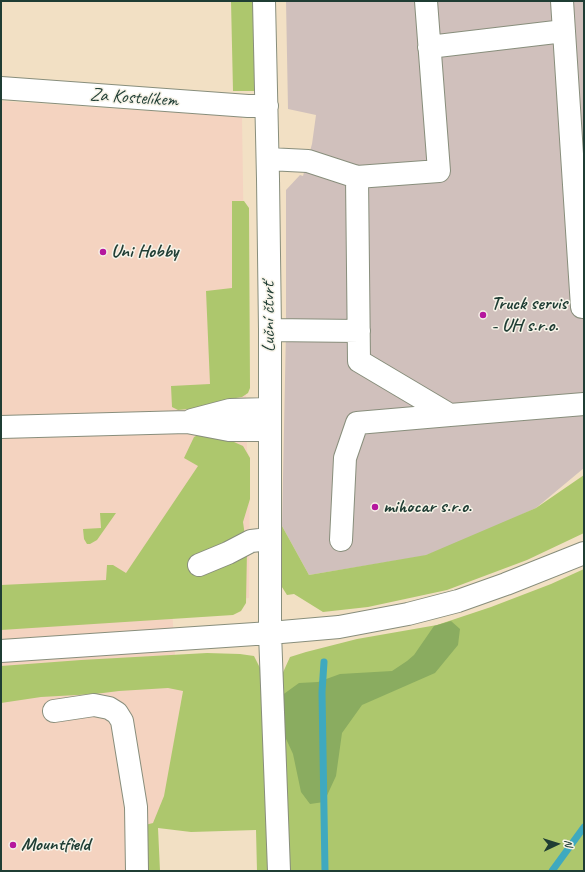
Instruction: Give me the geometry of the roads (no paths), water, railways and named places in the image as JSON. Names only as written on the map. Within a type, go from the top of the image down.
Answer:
[{"type":"street","name":"Luční čtvrť","points":[[264,1],[270,330],[270,633],[279,871]]},
{"type":"street","points":[[268,159],[308,160],[357,177],[439,171],[426,1]]},
{"type":"street","points":[[562,1],[582,307],[584,307]]},
{"type":"street","points":[[429,47],[564,31]]},
{"type":"street","name":"Za Kostelíkem","points":[[1,88],[248,106],[267,106]]},
{"type":"street","points":[[357,177],[359,361],[450,415]]},
{"type":"street","points":[[270,330],[359,331]]},
{"type":"street","points":[[341,540],[345,458],[357,423],[584,404]]},
{"type":"street","points":[[1,427],[187,422],[230,410],[269,420]]},
{"type":"street","points":[[199,564],[228,553],[251,541],[269,539]]},
{"type":"street","points":[[1,651],[339,627],[408,614],[458,601],[506,584],[584,553]]},
{"type":"street","points":[[54,711],[94,705],[109,708],[117,713],[122,721],[136,807],[137,871]]},
{"type":"waterway","points":[[324,662],[322,692],[325,871]]},
{"type":"waterway","points":[[552,871],[584,827]]},
{"type":"place","name":"Uni Hobby","points":[[103,252]]},
{"type":"place","name":"Truck servis - UH s.r.o.","points":[[483,315]]},
{"type":"place","name":"mihocar s.r.o.","points":[[375,507]]},
{"type":"place","name":"Mountfield","points":[[13,845]]}]
